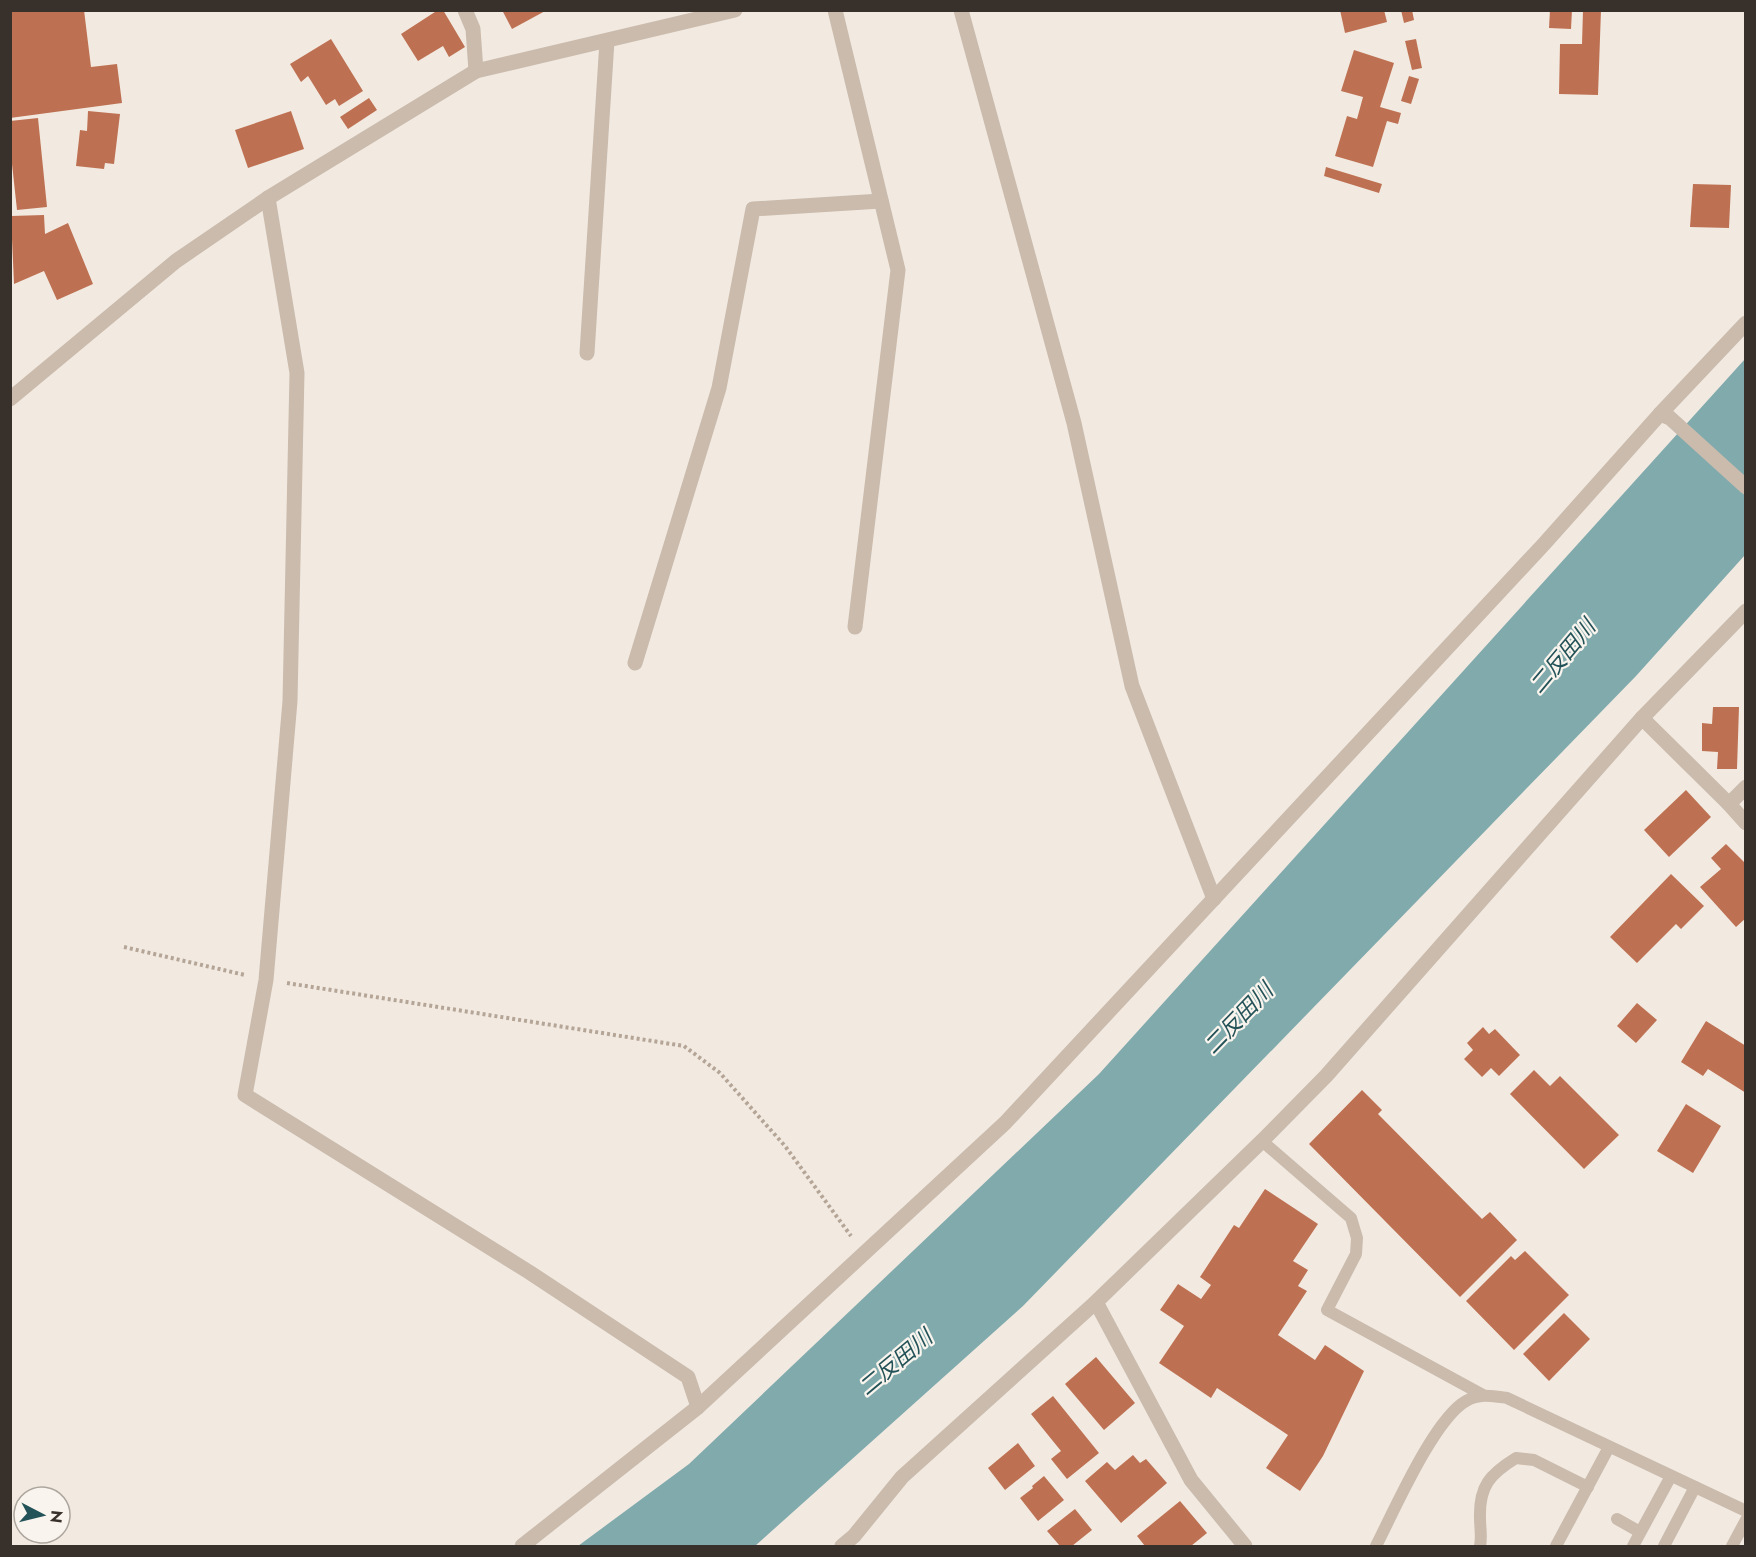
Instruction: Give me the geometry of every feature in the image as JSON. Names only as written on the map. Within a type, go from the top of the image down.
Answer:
[{"type":"street","points":[[465,10],[472,29],[476,71]]},
{"type":"street","points":[[10,399],[176,261],[268,198],[476,71],[735,10]]},
{"type":"street","points":[[836,10],[898,270],[855,627]]},
{"type":"street","points":[[961,10],[1074,423],[1132,686],[1214,899]]},
{"type":"street","points":[[587,353],[607,41]]},
{"type":"street","points":[[268,198],[297,374],[290,701],[266,980],[245,1095],[529,1272],[688,1377],[698,1407]]},
{"type":"street","points":[[635,663],[719,388],[753,209],[881,201]]},
{"type":"street","points":[[522,1546],[698,1407],[1005,1123],[1665,416],[1746,323]]},
{"type":"street","points":[[1665,416],[1746,487]]},
{"type":"street","points":[[842,1546],[854,1536],[902,1477],[1096,1302],[1326,1076],[1642,718],[1746,611]]},
{"type":"street","points":[[1642,718],[1746,823]]},
{"type":"street","points":[[1729,804],[1746,787]]},
{"type":"street","points":[[1096,1302],[1191,1480],[1245,1546]]},
{"type":"lane","points":[[1262,1141],[1351,1218],[1357,1238],[1356,1254],[1327,1310],[1483,1395],[1507,1398],[1746,1511]]},
{"type":"lane","points":[[1376,1546],[1431,1441],[1451,1412],[1467,1400],[1483,1395]]},
{"type":"lane","points":[[1556,1546],[1609,1447]]},
{"type":"lane","points":[[1480,1546],[1480,1502],[1484,1486],[1499,1468],[1516,1458],[1534,1460],[1588,1487]]},
{"type":"lane","points":[[1633,1546],[1671,1476]]},
{"type":"lane","points":[[1668,1545],[1695,1487]]},
{"type":"lane","points":[[1617,1519],[1640,1532]]},
{"type":"lane","points":[[1732,1546],[1746,1520]]},
{"type":"path","points":[[124,947],[266,980],[684,1046],[720,1073],[785,1146],[864,1253]]},
{"type":"water","name":"二反田川","points":[[1745,359],[1745,555],[1636,676],[1023,1306],[755,1546],[578,1546],[689,1464],[1099,1074]]},
{"type":"building","points":[[10,10],[84,10],[91,67],[117,64],[122,103],[10,118]]},
{"type":"building","points":[[438,10],[443,10],[465,47],[449,57],[443,46],[418,61],[401,34]]},
{"type":"building","points":[[502,10],[547,10],[512,29]]},
{"type":"building","points":[[1340,10],[1384,10],[1387,22],[1345,33]]},
{"type":"building","points":[[1401,10],[1412,10],[1414,20],[1404,23]]},
{"type":"building","points":[[1550,10],[1572,10],[1571,29],[1549,28]]},
{"type":"building","points":[[1583,10],[1601,10],[1598,95],[1559,94],[1560,44],[1582,44]]},
{"type":"building","points":[[331,39],[363,91],[339,106],[335,99],[326,105],[308,76],[301,82],[290,64]]},
{"type":"building","points":[[1416,39],[1422,68],[1412,70],[1405,41]]},
{"type":"building","points":[[1354,50],[1394,63],[1380,107],[1401,113],[1398,124],[1387,121],[1373,167],[1335,156],[1347,116],[1357,119],[1363,97],[1341,91]]},
{"type":"building","points":[[1409,76],[1419,79],[1411,104],[1401,101]]},
{"type":"building","points":[[369,98],[377,110],[348,129],[340,117]]},
{"type":"building","points":[[88,111],[120,114],[114,164],[105,163],[104,169],[76,166],[80,130],[87,131]]},
{"type":"building","points":[[291,111],[304,149],[248,168],[235,130]]},
{"type":"building","points":[[38,118],[47,207],[17,210],[10,146],[10,121]]},
{"type":"building","points":[[1326,167],[1382,184],[1379,193],[1324,176]]},
{"type":"building","points":[[1693,184],[1731,185],[1729,228],[1690,227]]},
{"type":"building","points":[[44,215],[45,234],[68,223],[93,284],[57,300],[44,271],[14,284],[11,216]]},
{"type":"building","points":[[1713,707],[1739,707],[1737,769],[1717,769],[1718,752],[1702,751],[1702,723],[1712,724]]},
{"type":"building","points":[[1686,790],[1711,817],[1669,857],[1644,830]]},
{"type":"building","points":[[1726,844],[1746,864],[1746,918],[1736,927],[1700,887],[1721,869],[1711,858]]},
{"type":"building","points":[[1671,874],[1704,906],[1681,929],[1676,924],[1637,963],[1610,937]]},
{"type":"building","points":[[1637,1003],[1657,1020],[1636,1043],[1617,1026]]},
{"type":"building","points":[[1706,1021],[1746,1046],[1746,1093],[1708,1069],[1703,1076],[1681,1062]]},
{"type":"building","points":[[1483,1027],[1489,1034],[1495,1029],[1520,1055],[1499,1076],[1491,1068],[1482,1077],[1464,1059],[1473,1050],[1467,1043]]},
{"type":"building","points":[[1534,1070],[1550,1086],[1560,1076],[1619,1135],[1584,1169],[1510,1094]]},
{"type":"building","points":[[1362,1090],[1382,1110],[1378,1114],[1482,1219],[1490,1212],[1517,1240],[1460,1297],[1309,1144]]},
{"type":"building","points":[[1686,1104],[1721,1126],[1693,1173],[1657,1151]]},
{"type":"building","points":[[1265,1189],[1318,1224],[1293,1261],[1308,1270],[1298,1286],[1307,1291],[1278,1335],[1315,1360],[1325,1345],[1364,1371],[1323,1456],[1300,1491],[1266,1468],[1288,1435],[1217,1388],[1211,1398],[1159,1363],[1184,1326],[1160,1310],[1178,1284],[1201,1299],[1211,1285],[1200,1277],[1234,1225],[1239,1228]]},
{"type":"building","points":[[1525,1251],[1569,1295],[1514,1350],[1466,1301],[1511,1256],[1515,1260]]},
{"type":"building","points":[[1564,1313],[1590,1339],[1549,1381],[1523,1354]]},
{"type":"building","points":[[1096,1357],[1135,1403],[1104,1430],[1065,1384]]},
{"type":"building","points":[[1053,1396],[1099,1453],[1067,1479],[1051,1459],[1061,1451],[1031,1414]]},
{"type":"building","points":[[1018,1443],[1035,1466],[1005,1490],[988,1468]]},
{"type":"building","points":[[1133,1455],[1140,1463],[1146,1459],[1167,1483],[1121,1523],[1085,1481],[1107,1462],[1115,1470]]},
{"type":"building","points":[[1044,1476],[1064,1500],[1038,1521],[1020,1498]]},
{"type":"building","points":[[1180,1501],[1207,1533],[1191,1546],[1145,1546],[1137,1536]]},
{"type":"building","points":[[1075,1509],[1092,1530],[1072,1546],[1060,1546],[1047,1531]]}]
